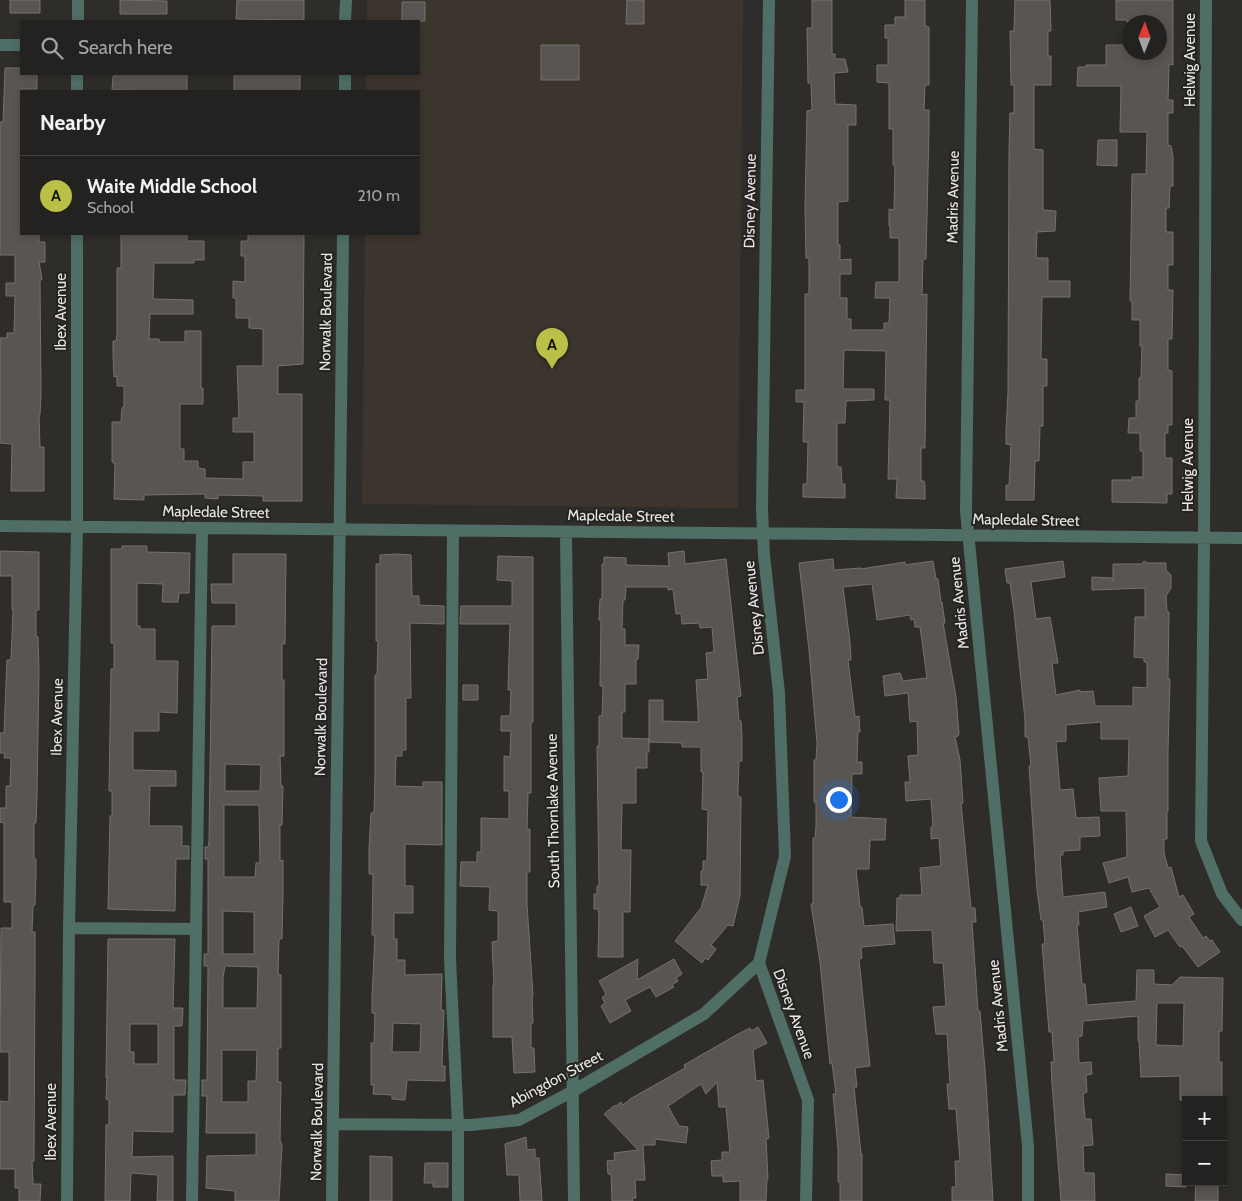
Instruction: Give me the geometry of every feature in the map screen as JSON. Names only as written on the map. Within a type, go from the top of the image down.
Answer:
[{"type":"street","points":[[78,0],[78,20]]},
{"type":"street","points":[[346,0],[346,20]]},
{"type":"street","name":"Disney Avenue","points":[[769,0],[763,534],[779,693],[785,856],[759,963],[808,1100],[806,1201]]},
{"type":"street","name":"Madris Avenue","points":[[972,0],[966,511],[1027,1136],[1028,1201]]},
{"type":"street","name":"Helwig Avenue","points":[[1206,0],[1201,842],[1222,894],[1242,920]]},
{"type":"street","points":[[0,45],[20,45]]},
{"type":"street","points":[[77,75],[77,90]]},
{"type":"street","points":[[345,75],[345,90]]},
{"type":"street","name":"Ibex Avenue","points":[[67,1201],[69,928],[77,527],[77,235]]},
{"type":"street","name":"Norwalk Boulevard","points":[[332,1201],[343,235]]},
{"type":"street","name":"Mapledale Street","points":[[0,526],[1242,538]]},
{"type":"street","points":[[192,1201],[202,528]]},
{"type":"street","points":[[453,531],[450,959],[458,1125],[458,1201]]},
{"type":"street","name":"South Thornlake Avenue","points":[[566,532],[574,1201]]},
{"type":"street","points":[[69,928],[196,929]]},
{"type":"street","name":"Abingdon Street","points":[[334,1124],[458,1125],[519,1120],[573,1091],[704,1014],[759,963]]},
{"type":"shaded area","points":[[367,0],[743,0],[738,508],[362,504],[365,235],[420,235],[420,90],[366,90],[366,75],[420,75],[420,20],[367,20]]},
{"type":"building","points":[[10,0],[40,0],[40,13],[10,13]]},
{"type":"building","points":[[120,0],[167,1],[167,14],[120,14]]},
{"type":"building","points":[[237,0],[304,0],[304,20],[236,19]]},
{"type":"building","points":[[627,0],[644,0],[644,24],[626,24]]},
{"type":"building","points":[[812,0],[832,0],[832,54],[835,54],[835,59],[845,59],[848,72],[834,73],[835,104],[856,105],[856,125],[848,125],[848,201],[838,202],[840,260],[851,259],[851,274],[840,274],[840,298],[847,298],[847,319],[851,319],[851,330],[884,330],[884,323],[889,323],[890,298],[875,298],[876,282],[899,282],[899,238],[890,238],[889,226],[889,209],[894,210],[895,165],[893,165],[893,129],[889,129],[889,83],[877,82],[877,65],[888,65],[888,38],[885,38],[885,25],[895,25],[895,17],[905,17],[905,0],[925,0],[925,26],[929,27],[929,85],[925,85],[924,110],[929,110],[929,129],[926,259],[923,259],[922,295],[927,294],[925,448],[921,448],[921,481],[924,481],[925,485],[925,499],[896,498],[897,479],[888,479],[890,400],[885,400],[886,351],[844,350],[843,389],[874,389],[874,400],[846,401],[845,423],[837,423],[837,467],[841,467],[842,484],[845,484],[845,498],[803,497],[803,484],[807,484],[808,442],[803,442],[804,402],[796,402],[796,390],[805,390],[805,294],[809,294],[809,258],[806,258],[805,208],[807,111],[812,110],[811,83],[808,83],[807,28],[812,28]]},
{"type":"building","points":[[1015,0],[1050,0],[1051,31],[1048,31],[1048,56],[1051,56],[1051,85],[1034,85],[1034,149],[1043,150],[1043,210],[1056,211],[1055,231],[1037,232],[1036,258],[1048,258],[1048,281],[1070,281],[1070,297],[1042,297],[1041,359],[1047,359],[1047,386],[1043,386],[1043,426],[1040,426],[1039,461],[1035,461],[1034,500],[1006,500],[1006,485],[1009,485],[1011,445],[1006,444],[1009,152],[1010,113],[1014,113],[1014,85],[1011,85],[1010,31],[1014,31]]},
{"type":"building","points":[[1116,0],[1173,0],[1173,65],[1169,64],[1168,100],[1173,100],[1173,113],[1168,113],[1168,145],[1171,146],[1173,156],[1173,186],[1170,186],[1169,208],[1166,208],[1166,232],[1173,232],[1173,265],[1168,265],[1168,290],[1173,290],[1172,339],[1168,339],[1168,370],[1172,371],[1172,425],[1168,425],[1168,433],[1165,433],[1165,458],[1172,458],[1172,494],[1167,494],[1167,503],[1112,502],[1112,480],[1132,480],[1132,477],[1143,477],[1143,451],[1140,451],[1140,433],[1128,433],[1129,418],[1136,418],[1136,401],[1139,401],[1142,346],[1140,346],[1140,320],[1132,320],[1132,301],[1130,301],[1132,174],[1146,174],[1147,132],[1120,132],[1121,86],[1077,86],[1078,67],[1106,65],[1106,45],[1122,45],[1122,60],[1167,60],[1167,15],[1122,15],[1122,20],[1116,20]]},
{"type":"building","points":[[402,2],[425,2],[425,21],[402,20]]},
{"type":"building","points":[[541,45],[579,45],[579,80],[541,80]]},
{"type":"building","points":[[5,68],[20,68],[20,75],[37,75],[37,89],[20,90],[20,235],[39,235],[39,242],[45,242],[45,262],[39,262],[42,279],[40,281],[41,392],[39,415],[40,447],[44,447],[44,491],[11,491],[12,444],[0,443],[0,338],[7,338],[7,333],[14,333],[15,296],[6,296],[6,283],[15,283],[15,257],[14,255],[0,255],[0,122],[3,122]]},
{"type":"building","points":[[187,75],[187,90],[112,90],[113,76]]},
{"type":"building","points":[[234,75],[300,75],[300,90],[234,90]]},
{"type":"building","points":[[1098,140],[1117,140],[1117,166],[1097,165]]},
{"type":"building","points":[[121,235],[187,235],[187,241],[204,241],[204,260],[194,260],[194,263],[154,263],[153,299],[193,300],[193,314],[150,314],[149,339],[159,339],[159,342],[185,342],[185,331],[201,331],[201,388],[203,388],[203,404],[180,404],[180,449],[184,449],[184,461],[198,461],[198,468],[205,469],[205,478],[243,479],[243,462],[254,462],[254,432],[233,432],[233,418],[239,418],[237,366],[263,366],[263,329],[249,328],[249,318],[236,318],[236,298],[233,298],[233,281],[245,282],[245,256],[241,256],[241,241],[248,241],[248,235],[304,235],[303,364],[278,366],[278,394],[302,394],[302,501],[263,501],[263,496],[218,495],[218,499],[205,498],[205,494],[144,495],[144,500],[114,499],[115,464],[112,462],[112,422],[121,422],[122,408],[124,406],[124,386],[117,386],[117,376],[114,377],[113,355],[113,341],[116,341],[117,334],[117,268],[121,268]]},
{"type":"building","points":[[122,546],[147,546],[147,552],[190,553],[189,593],[179,593],[178,602],[162,602],[163,584],[137,583],[137,626],[140,626],[140,629],[155,629],[155,661],[178,661],[177,713],[159,712],[159,731],[133,731],[133,770],[176,771],[176,786],[150,786],[149,826],[182,826],[182,846],[189,846],[189,859],[176,859],[175,911],[108,909],[110,816],[112,816],[112,791],[109,791],[111,669],[114,669],[114,643],[111,643],[111,549],[122,549]]},
{"type":"building","points":[[0,551],[39,552],[39,610],[36,610],[39,671],[37,795],[36,823],[34,823],[36,873],[32,932],[35,932],[35,969],[34,1161],[32,1162],[33,1184],[41,1184],[40,1201],[19,1201],[19,1188],[15,1188],[15,1169],[0,1169],[0,1101],[9,1102],[9,1052],[0,1052],[1,928],[12,928],[12,902],[4,902],[4,823],[0,822],[0,808],[6,808],[6,786],[10,786],[11,758],[4,758],[5,753],[0,753],[0,733],[4,733],[7,660],[11,660],[13,611],[12,576],[0,576]]},
{"type":"building","points":[[684,551],[685,564],[726,559],[741,696],[737,697],[742,736],[742,761],[739,761],[738,790],[738,797],[741,797],[740,896],[733,926],[728,925],[711,945],[716,949],[708,960],[705,958],[702,963],[675,941],[701,908],[708,885],[701,885],[703,861],[707,861],[708,810],[702,809],[703,772],[701,772],[701,747],[682,747],[682,743],[649,742],[647,768],[636,768],[636,803],[622,803],[621,850],[631,850],[630,912],[623,912],[623,957],[598,957],[599,915],[598,909],[594,909],[594,894],[597,894],[597,886],[599,886],[597,746],[599,746],[599,716],[602,716],[603,686],[600,686],[601,620],[599,620],[604,557],[626,558],[626,565],[669,566],[668,553]],"holes":[[[626,587],[668,587],[668,590],[673,589],[676,614],[681,613],[682,624],[699,623],[700,628],[712,627],[714,652],[706,653],[708,679],[696,680],[698,722],[663,721],[663,700],[649,700],[649,739],[622,738],[622,712],[625,712],[625,684],[636,684],[636,659],[638,659],[639,645],[625,645],[625,629],[622,629],[623,600],[625,600]]]},
{"type":"building","points":[[233,554],[286,554],[285,644],[282,644],[284,756],[280,756],[281,786],[283,786],[280,861],[283,860],[283,894],[282,939],[279,939],[278,974],[281,975],[281,1048],[278,1048],[278,1082],[281,1082],[280,1140],[282,1145],[279,1201],[235,1201],[235,1191],[206,1188],[207,1156],[256,1155],[256,1133],[206,1133],[207,1096],[202,1096],[202,1080],[207,1080],[208,966],[204,966],[204,954],[208,954],[208,859],[205,859],[205,847],[208,847],[209,842],[212,626],[236,626],[236,603],[212,603],[211,584],[233,584]],"holes":[[[225,764],[261,765],[260,791],[225,791]],[[224,805],[259,805],[260,863],[256,863],[255,877],[224,877]],[[223,911],[254,912],[254,954],[223,954]],[[225,966],[258,967],[257,1008],[223,1008]],[[222,1050],[257,1050],[256,1081],[248,1081],[248,1102],[222,1102]]]},
{"type":"building","points":[[380,555],[411,555],[412,596],[419,596],[419,605],[444,606],[444,624],[410,623],[411,698],[406,698],[406,750],[402,750],[402,756],[396,756],[395,786],[423,787],[423,782],[442,782],[442,845],[405,844],[405,886],[413,886],[413,913],[394,913],[394,939],[397,939],[397,960],[405,960],[405,975],[442,974],[441,1010],[444,1010],[442,1066],[445,1066],[445,1081],[407,1080],[405,1100],[392,1099],[392,1095],[373,1094],[374,1085],[371,1085],[371,1043],[374,1043],[375,1013],[372,1013],[372,997],[375,935],[372,935],[373,874],[369,874],[369,850],[371,813],[374,813],[375,776],[375,675],[377,675],[378,641],[376,641],[376,564],[380,564]],"holes":[[[393,1023],[421,1024],[420,1052],[392,1052]]]},
{"type":"building","points":[[498,556],[533,557],[533,722],[531,722],[531,793],[528,793],[527,829],[530,829],[530,872],[527,872],[527,904],[533,996],[531,1048],[534,1048],[535,1072],[514,1073],[512,1037],[493,1037],[494,985],[492,942],[498,941],[498,911],[489,910],[490,887],[460,886],[461,862],[477,862],[477,852],[481,852],[481,818],[509,819],[509,791],[504,791],[504,756],[510,757],[511,731],[501,731],[501,716],[510,716],[511,690],[508,690],[510,624],[460,624],[461,606],[512,606],[512,581],[497,580]]},
{"type":"building","points":[[833,559],[834,570],[861,569],[905,562],[905,565],[933,561],[936,579],[938,579],[945,623],[943,623],[956,697],[959,734],[955,737],[960,760],[963,803],[961,803],[971,908],[975,908],[976,922],[972,922],[978,1011],[980,1011],[986,1082],[993,1201],[952,1201],[952,1187],[956,1187],[955,1161],[960,1161],[956,1109],[949,1109],[947,1084],[950,1084],[947,1034],[936,1034],[933,1007],[946,1006],[943,963],[934,963],[932,930],[896,931],[897,898],[900,898],[900,895],[922,895],[920,868],[941,866],[939,838],[931,839],[931,827],[933,826],[931,799],[906,801],[905,782],[910,782],[908,756],[918,755],[917,721],[910,722],[908,693],[885,696],[883,676],[900,673],[903,681],[927,678],[920,627],[915,627],[914,619],[911,620],[910,615],[877,620],[872,584],[843,587],[850,642],[851,660],[848,660],[855,717],[859,716],[860,732],[858,732],[857,762],[862,762],[862,774],[852,774],[851,817],[886,819],[885,840],[870,840],[869,869],[856,869],[864,926],[893,924],[895,944],[861,947],[862,958],[859,959],[870,1066],[855,1068],[857,1087],[854,1087],[862,1154],[862,1201],[840,1201],[833,1094],[836,1094],[832,1063],[830,1064],[820,962],[811,904],[813,904],[813,838],[815,838],[816,826],[814,760],[816,760],[817,743],[799,563]]},
{"type":"building","points":[[1063,561],[1065,577],[1031,582],[1036,619],[1050,617],[1058,663],[1052,663],[1056,695],[1080,690],[1080,692],[1093,691],[1095,706],[1133,706],[1133,687],[1147,688],[1147,662],[1144,662],[1144,658],[1134,657],[1135,617],[1145,617],[1145,588],[1092,590],[1092,577],[1112,578],[1113,581],[1113,564],[1142,564],[1144,561],[1147,563],[1166,563],[1166,570],[1171,575],[1171,588],[1166,596],[1167,612],[1169,612],[1168,679],[1170,679],[1168,811],[1167,839],[1164,839],[1164,853],[1168,868],[1171,867],[1179,897],[1183,895],[1194,914],[1189,917],[1203,938],[1206,936],[1210,941],[1212,940],[1220,952],[1198,967],[1168,930],[1155,937],[1144,916],[1160,907],[1149,888],[1132,892],[1128,877],[1109,883],[1103,863],[1127,857],[1126,811],[1101,811],[1099,778],[1128,776],[1129,739],[1101,739],[1101,722],[1066,725],[1066,741],[1056,742],[1060,790],[1073,789],[1076,818],[1099,817],[1100,836],[1080,837],[1080,850],[1063,851],[1063,855],[1060,855],[1063,897],[1105,892],[1107,907],[1078,912],[1079,925],[1077,925],[1082,984],[1085,984],[1087,1005],[1136,1001],[1137,970],[1154,970],[1154,984],[1172,985],[1180,977],[1223,978],[1222,1031],[1219,1031],[1219,1062],[1222,1062],[1222,1096],[1182,1096],[1182,1100],[1180,1100],[1180,1076],[1141,1077],[1138,1016],[1083,1021],[1082,1036],[1078,1037],[1079,1063],[1091,1062],[1092,1074],[1086,1075],[1087,1092],[1083,1094],[1085,1119],[1091,1119],[1093,1145],[1083,1146],[1084,1173],[1094,1173],[1095,1201],[1061,1201],[1052,1083],[1051,1062],[1054,1062],[1052,1032],[1049,1032],[1042,944],[1045,944],[1043,920],[1041,920],[1037,890],[1029,766],[1031,766],[1028,737],[1025,737],[1014,611],[1010,583],[1007,583],[1005,569]],"holes":[[[1157,1003],[1184,1003],[1183,1046],[1156,1045]]]},
{"type":"building","points":[[463,685],[478,685],[478,700],[463,700]]},
{"type":"building","points":[[1131,907],[1138,926],[1121,932],[1114,914]]},
{"type":"building","points":[[108,939],[175,939],[173,1008],[183,1008],[182,1026],[174,1026],[174,1080],[186,1080],[185,1095],[173,1095],[173,1132],[133,1131],[132,1157],[173,1156],[173,1201],[157,1201],[158,1175],[131,1173],[130,1201],[105,1201],[106,1125],[109,1125],[109,1100],[106,1099]],"holes":[[[130,1024],[158,1024],[158,1064],[134,1064],[134,1052],[130,1052]]]},
{"type":"building","points":[[638,959],[637,980],[674,959],[682,974],[676,978],[678,981],[672,985],[674,987],[656,997],[650,987],[625,1000],[631,1011],[610,1023],[601,1006],[605,1003],[602,998],[606,994],[599,981]]},
{"type":"building","points":[[758,1027],[767,1043],[753,1050],[756,1081],[763,1080],[769,1138],[766,1139],[768,1179],[766,1201],[740,1201],[740,1181],[723,1182],[723,1176],[712,1176],[711,1161],[722,1160],[722,1152],[730,1152],[726,1107],[719,1107],[717,1082],[706,1094],[701,1084],[668,1106],[679,1126],[688,1127],[686,1143],[655,1139],[655,1145],[643,1145],[645,1180],[635,1180],[636,1198],[632,1198],[633,1201],[612,1201],[611,1174],[608,1174],[607,1161],[615,1160],[614,1153],[638,1150],[604,1114],[615,1105],[621,1102],[623,1105],[630,1099],[685,1068],[684,1065],[738,1034],[750,1028],[751,1031]]},
{"type":"building","points":[[526,1137],[527,1150],[535,1149],[535,1158],[539,1158],[542,1201],[520,1201],[519,1175],[507,1175],[505,1144]]},
{"type":"building","points":[[370,1156],[392,1157],[392,1201],[370,1201]]},
{"type":"building","points":[[425,1163],[448,1163],[448,1187],[433,1187],[433,1183],[424,1183]]},
{"type":"building","points":[[1166,1174],[1182,1175],[1182,1186],[1186,1187],[1166,1186]]},
{"type":"building","points":[[1196,1186],[1218,1186],[1218,1201],[1195,1201]]},
{"type":"place","name":"Waite Middle School","points":[[552,369]]}]
